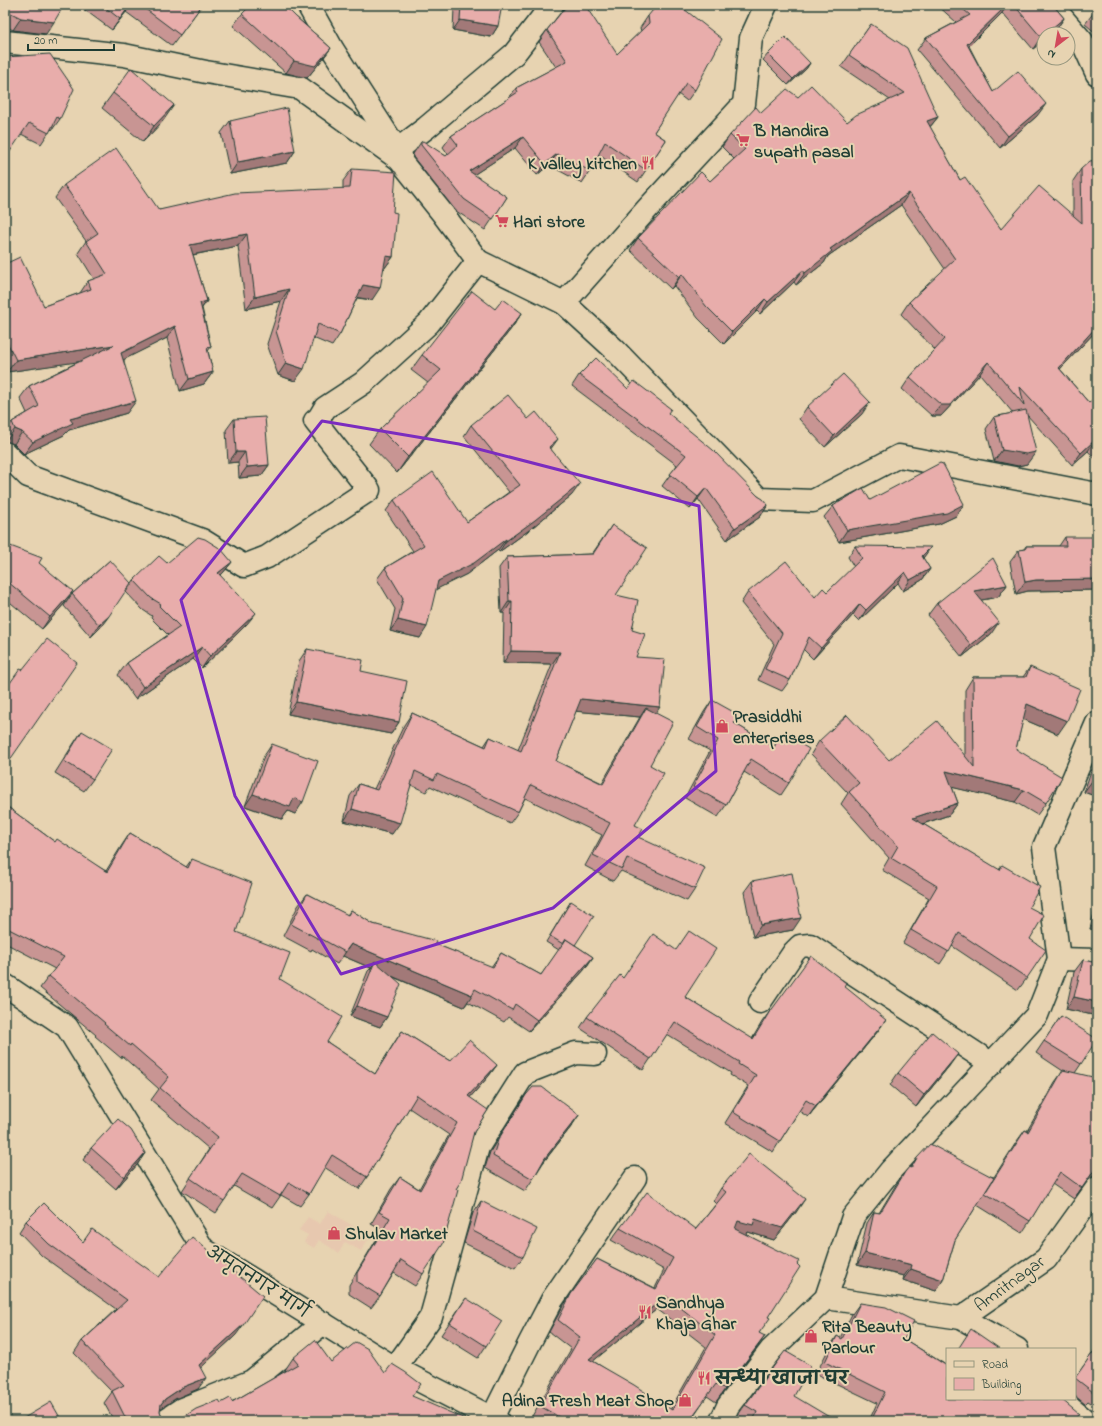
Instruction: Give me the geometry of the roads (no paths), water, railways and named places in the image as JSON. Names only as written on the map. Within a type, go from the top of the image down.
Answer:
[{"type":"street","points":[[308,5],[333,50],[418,182],[478,260],[564,303],[613,348],[759,499],[813,501],[899,456],[1097,494]]},
{"type":"street","points":[[397,150],[426,128],[514,54],[552,5]]},
{"type":"street","points":[[564,303],[648,208],[744,104],[751,38],[766,5]]},
{"type":"street","points":[[1051,5],[1082,40],[1097,74]]},
{"type":"street","points":[[5,42],[124,54],[206,72],[300,88],[398,159],[443,214]]},
{"type":"street","points":[[5,453],[28,476],[202,540],[244,566],[267,557],[369,490],[315,421],[319,418],[325,408],[364,383],[429,323],[478,260]]},
{"type":"street","points":[[721,1421],[728,1406],[770,1350],[826,1298],[853,1217],[891,1170],[1037,1015],[1059,959],[1044,847],[1097,722]]},
{"type":"street","points":[[760,1002],[794,952],[800,946],[810,945],[992,1064]]},
{"type":"street","points":[[1059,959],[1097,960]]},
{"type":"street","name":"अमृतनगर मार्ग","points":[[5,985],[67,1027],[203,1249],[395,1368],[495,1419]]},
{"type":"street","points":[[395,1368],[431,1317],[478,1147],[526,1073],[576,1053],[594,1054]]},
{"type":"street","points":[[495,1419],[530,1342],[552,1300],[635,1178]]},
{"type":"street","name":"Amritnagar","points":[[961,1318],[1046,1259],[1097,1188]]},
{"type":"street","points":[[826,1298],[961,1318],[1015,1348]]},
{"type":"street","points":[[164,1421],[182,1409],[252,1381],[323,1323]]},
{"type":"street","points":[[1060,1400],[1086,1421]]},
{"type":"place","name":"B Mandira supath pasal","points":[[743,140]]},
{"type":"place","name":"K valley kitchen","points":[[648,163]]},
{"type":"place","name":"Hari store","points":[[502,221]]},
{"type":"place","name":"Prasiddhi enterprises","points":[[722,726]]},
{"type":"place","name":"Shulav Market","points":[[334,1233]]},
{"type":"place","name":"Sandhya Khaja Ghar","points":[[645,1312]]},
{"type":"place","name":"Rita Beauty Parlour","points":[[811,1336]]},
{"type":"place","name":"सन्ध्या खाजा घर","points":[[704,1378]]},
{"type":"place","name":"Adina Fresh Meat Shop","points":[[685,1400]]}]
